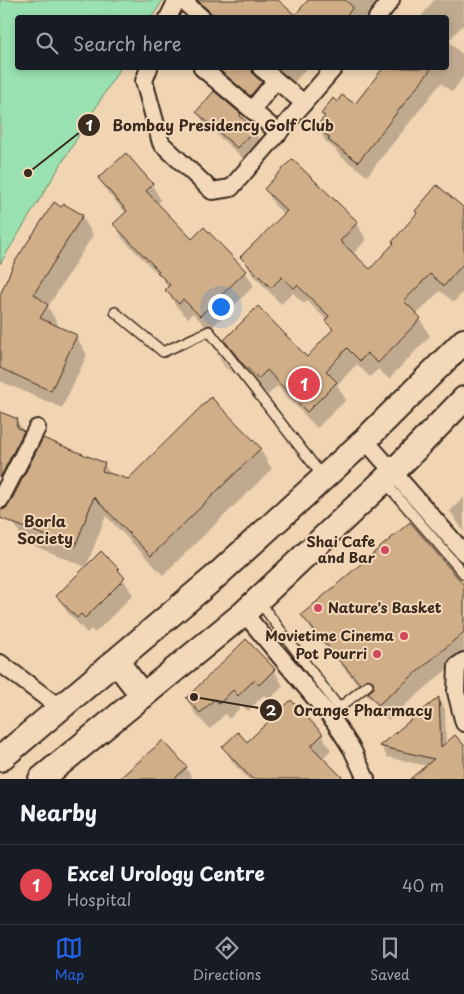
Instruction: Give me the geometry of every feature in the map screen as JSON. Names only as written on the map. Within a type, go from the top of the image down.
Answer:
[{"type":"main road","points":[[0,759],[215,577],[324,478],[464,341]]},
{"type":"main road","points":[[41,779],[251,607],[388,476],[464,399]]},
{"type":"main road","points":[[116,661],[143,696]]},
{"type":"street","points":[[170,15],[177,0]]},
{"type":"street","points":[[182,0],[198,15]]},
{"type":"street","points":[[378,15],[391,0]]},
{"type":"street","points":[[148,70],[144,81],[161,143],[212,191],[231,188],[332,70]]},
{"type":"street","points":[[204,70],[279,133]]},
{"type":"street","points":[[264,70],[304,103]]},
{"type":"street","points":[[252,110],[276,80]]},
{"type":"street","points":[[0,500],[37,428]]},
{"type":"street","points":[[364,440],[388,476],[464,554]]},
{"type":"street","points":[[251,607],[334,721],[352,749],[366,779]]},
{"type":"street","points":[[464,661],[457,666],[456,692],[464,722]]},
{"type":"street","points":[[0,663],[60,708]]},
{"type":"lane","points":[[116,312],[163,352],[209,331],[324,478]]},
{"type":"lane","points":[[388,476],[464,574]]},
{"type":"lane","points":[[251,607],[339,708],[368,684]]},
{"type":"green space","points":[[0,0],[163,0],[153,15],[15,15],[15,70],[119,70],[0,264]]},
{"type":"building","points":[[197,0],[278,0],[295,15],[214,15]]},
{"type":"building","points":[[308,0],[345,0],[353,7],[347,15],[295,15]]},
{"type":"building","points":[[219,70],[252,70],[254,75],[262,82],[250,96]]},
{"type":"building","points":[[381,70],[430,70],[358,162],[328,140],[330,138],[316,127],[325,116],[321,114],[333,98],[337,102],[342,95],[355,104]]},
{"type":"building","points":[[214,91],[255,129],[237,148],[196,112]]},
{"type":"building","points":[[126,153],[153,184],[146,191],[192,239],[204,227],[246,271],[200,316],[183,299],[179,304],[165,290],[170,285],[157,272],[159,271],[113,224],[127,211],[98,178]]},
{"type":"building","points":[[292,159],[358,222],[340,241],[370,269],[394,243],[392,242],[417,213],[415,211],[437,185],[464,208],[464,263],[444,286],[430,274],[404,301],[421,318],[378,363],[367,353],[360,361],[347,348],[326,371],[337,382],[307,412],[267,370],[258,379],[242,363],[224,340],[258,306],[307,357],[333,329],[325,321],[329,316],[297,285],[294,288],[282,277],[271,288],[240,257],[287,211],[264,189]]},
{"type":"building","points":[[54,202],[61,207],[64,204],[83,215],[34,294],[48,305],[40,318],[77,335],[51,391],[0,368],[0,295],[14,263]]},
{"type":"building","points":[[211,397],[261,448],[151,556],[94,497],[75,547],[0,518],[0,510],[5,509],[9,505],[43,438],[105,463],[102,471],[128,479]]},
{"type":"building","points":[[0,412],[18,419],[16,425],[24,431],[0,478]]},
{"type":"building","points":[[410,522],[464,585],[464,632],[378,705],[368,693],[374,688],[373,681],[367,679],[360,684],[301,615]]},
{"type":"building","points":[[101,551],[125,578],[85,618],[81,614],[77,618],[56,596]]},
{"type":"building","points":[[246,639],[275,669],[259,685],[254,680],[238,696],[233,690],[219,704],[215,699],[200,713],[186,698]]},
{"type":"building","points":[[439,697],[441,747],[455,735],[464,745],[464,779],[410,779],[434,759],[379,746]]},
{"type":"building","points":[[291,700],[323,734],[311,746],[344,779],[252,779],[222,747],[238,732],[247,742]]},
{"type":"building","points":[[163,740],[187,767],[174,779],[119,779]]},
{"type":"place","name":"Bombay Presidency Golf Club","points":[[28,173]]},
{"type":"place","name":"Excel Urology Centre","points":[[304,384]]},
{"type":"place","name":"Shai Cafe and Bar","points":[[385,550]]},
{"type":"place","name":"Nature's Basket","points":[[318,608]]},
{"type":"place","name":"Movietime Cinema","points":[[404,636]]},
{"type":"place","name":"Pot Pourri","points":[[377,654]]},
{"type":"place","name":"Orange Pharmacy","points":[[194,697]]},
{"type":"district","name":"Borla Society","points":[[45,530]]}]
